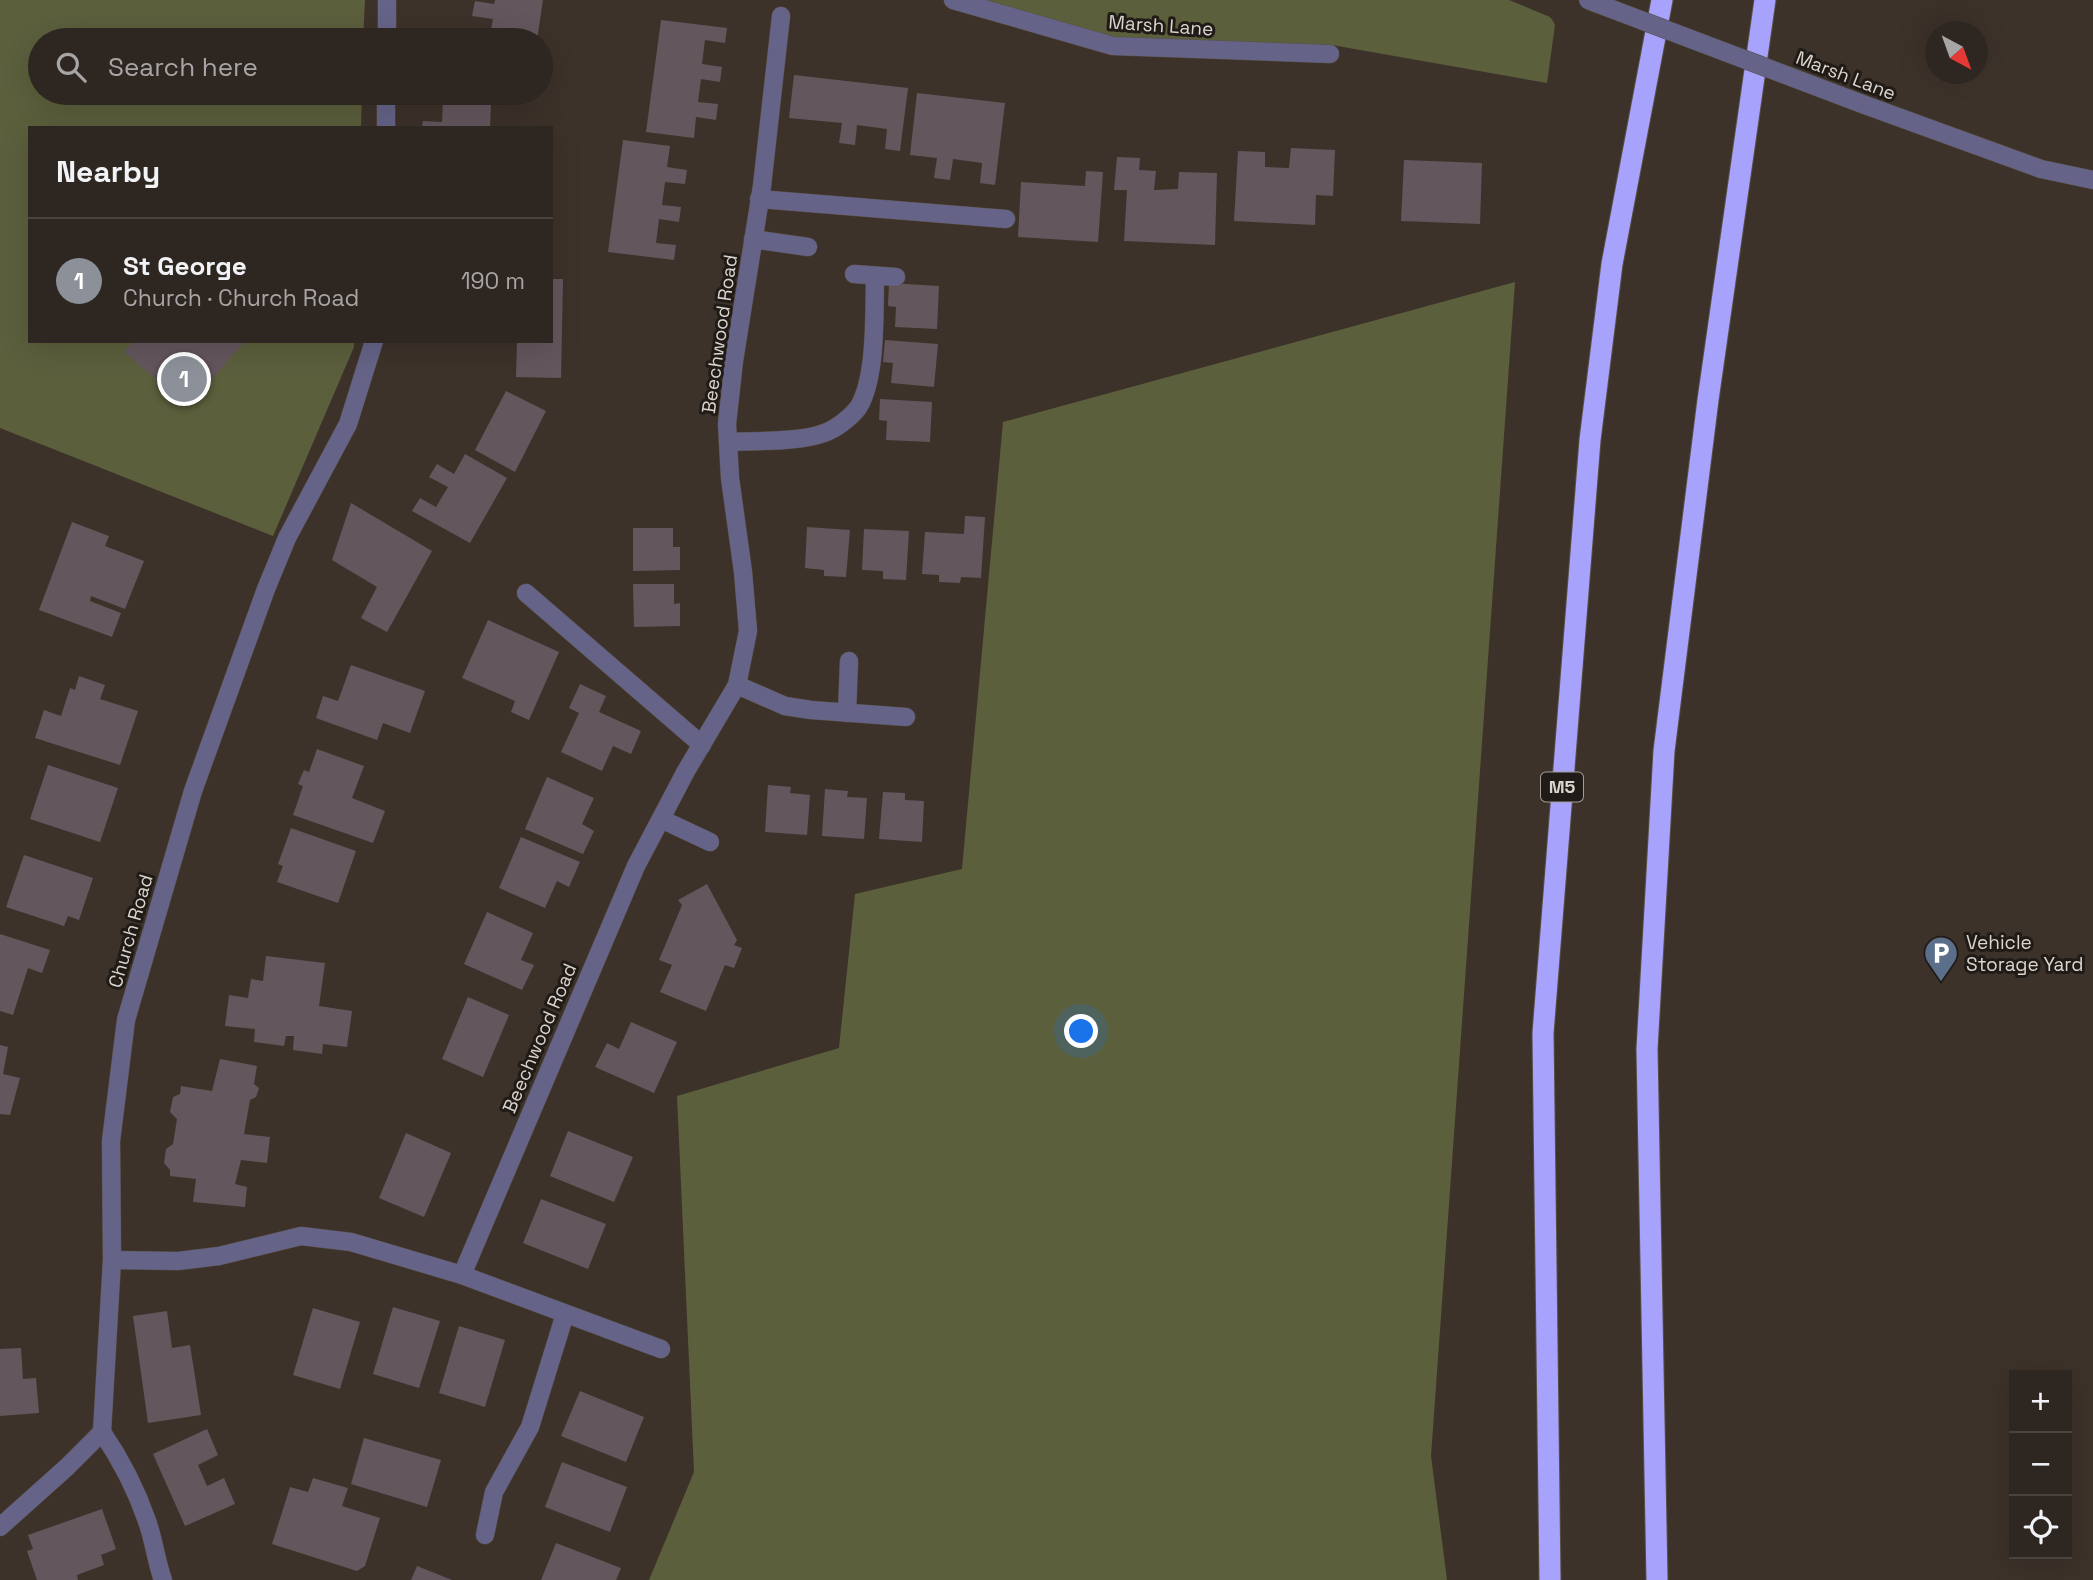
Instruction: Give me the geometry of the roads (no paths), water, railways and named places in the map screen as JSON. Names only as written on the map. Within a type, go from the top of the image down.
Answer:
[{"type":"highway","name":"M5","points":[[1549,1580],[1543,1033],[1590,440],[1612,264],[1662,0]]},
{"type":"highway","points":[[1657,1580],[1647,1049],[1664,751],[1709,400],[1765,0]]},
{"type":"street","points":[[387,0],[387,28]]},
{"type":"street","name":"Marsh Lane","points":[[953,0],[1113,46],[1330,54]]},
{"type":"street","name":"Marsh Lane","points":[[1588,0],[2041,169],[2093,180]]},
{"type":"street","name":"Beechwood Road","points":[[461,1276],[636,866],[737,685],[748,631],[730,478],[727,424],[733,361],[760,193],[781,16]]},
{"type":"street","points":[[386,105],[386,126]]},
{"type":"street","points":[[760,193],[1006,219]]},
{"type":"street","name":"Beechwood Road","points":[[753,239],[808,247]]},
{"type":"street","points":[[854,274],[896,277]]},
{"type":"street","points":[[728,442],[802,438],[824,433],[857,409],[865,392],[871,365],[875,276]]},
{"type":"street","name":"Church Road","points":[[102,1432],[112,1260],[111,1141],[126,1020],[193,791],[266,589],[287,538],[348,424],[373,343]]},
{"type":"street","points":[[526,593],[702,745]]},
{"type":"street","points":[[847,713],[849,661]]},
{"type":"street","points":[[737,685],[785,706],[906,717]]},
{"type":"street","points":[[661,819],[710,842]]},
{"type":"street","points":[[112,1260],[178,1261],[205,1258],[301,1236],[351,1242],[461,1276],[661,1349]]},
{"type":"street","points":[[485,1535],[494,1492],[530,1427],[565,1314]]},
{"type":"street","points":[[0,1527],[7,1512],[66,1467],[102,1432],[122,1462],[143,1510],[163,1580]]},
{"type":"place","name":"St George","points":[[184,379]]},
{"type":"place","name":"Vehicle Storage Yard","points":[[1941,983]]}]
